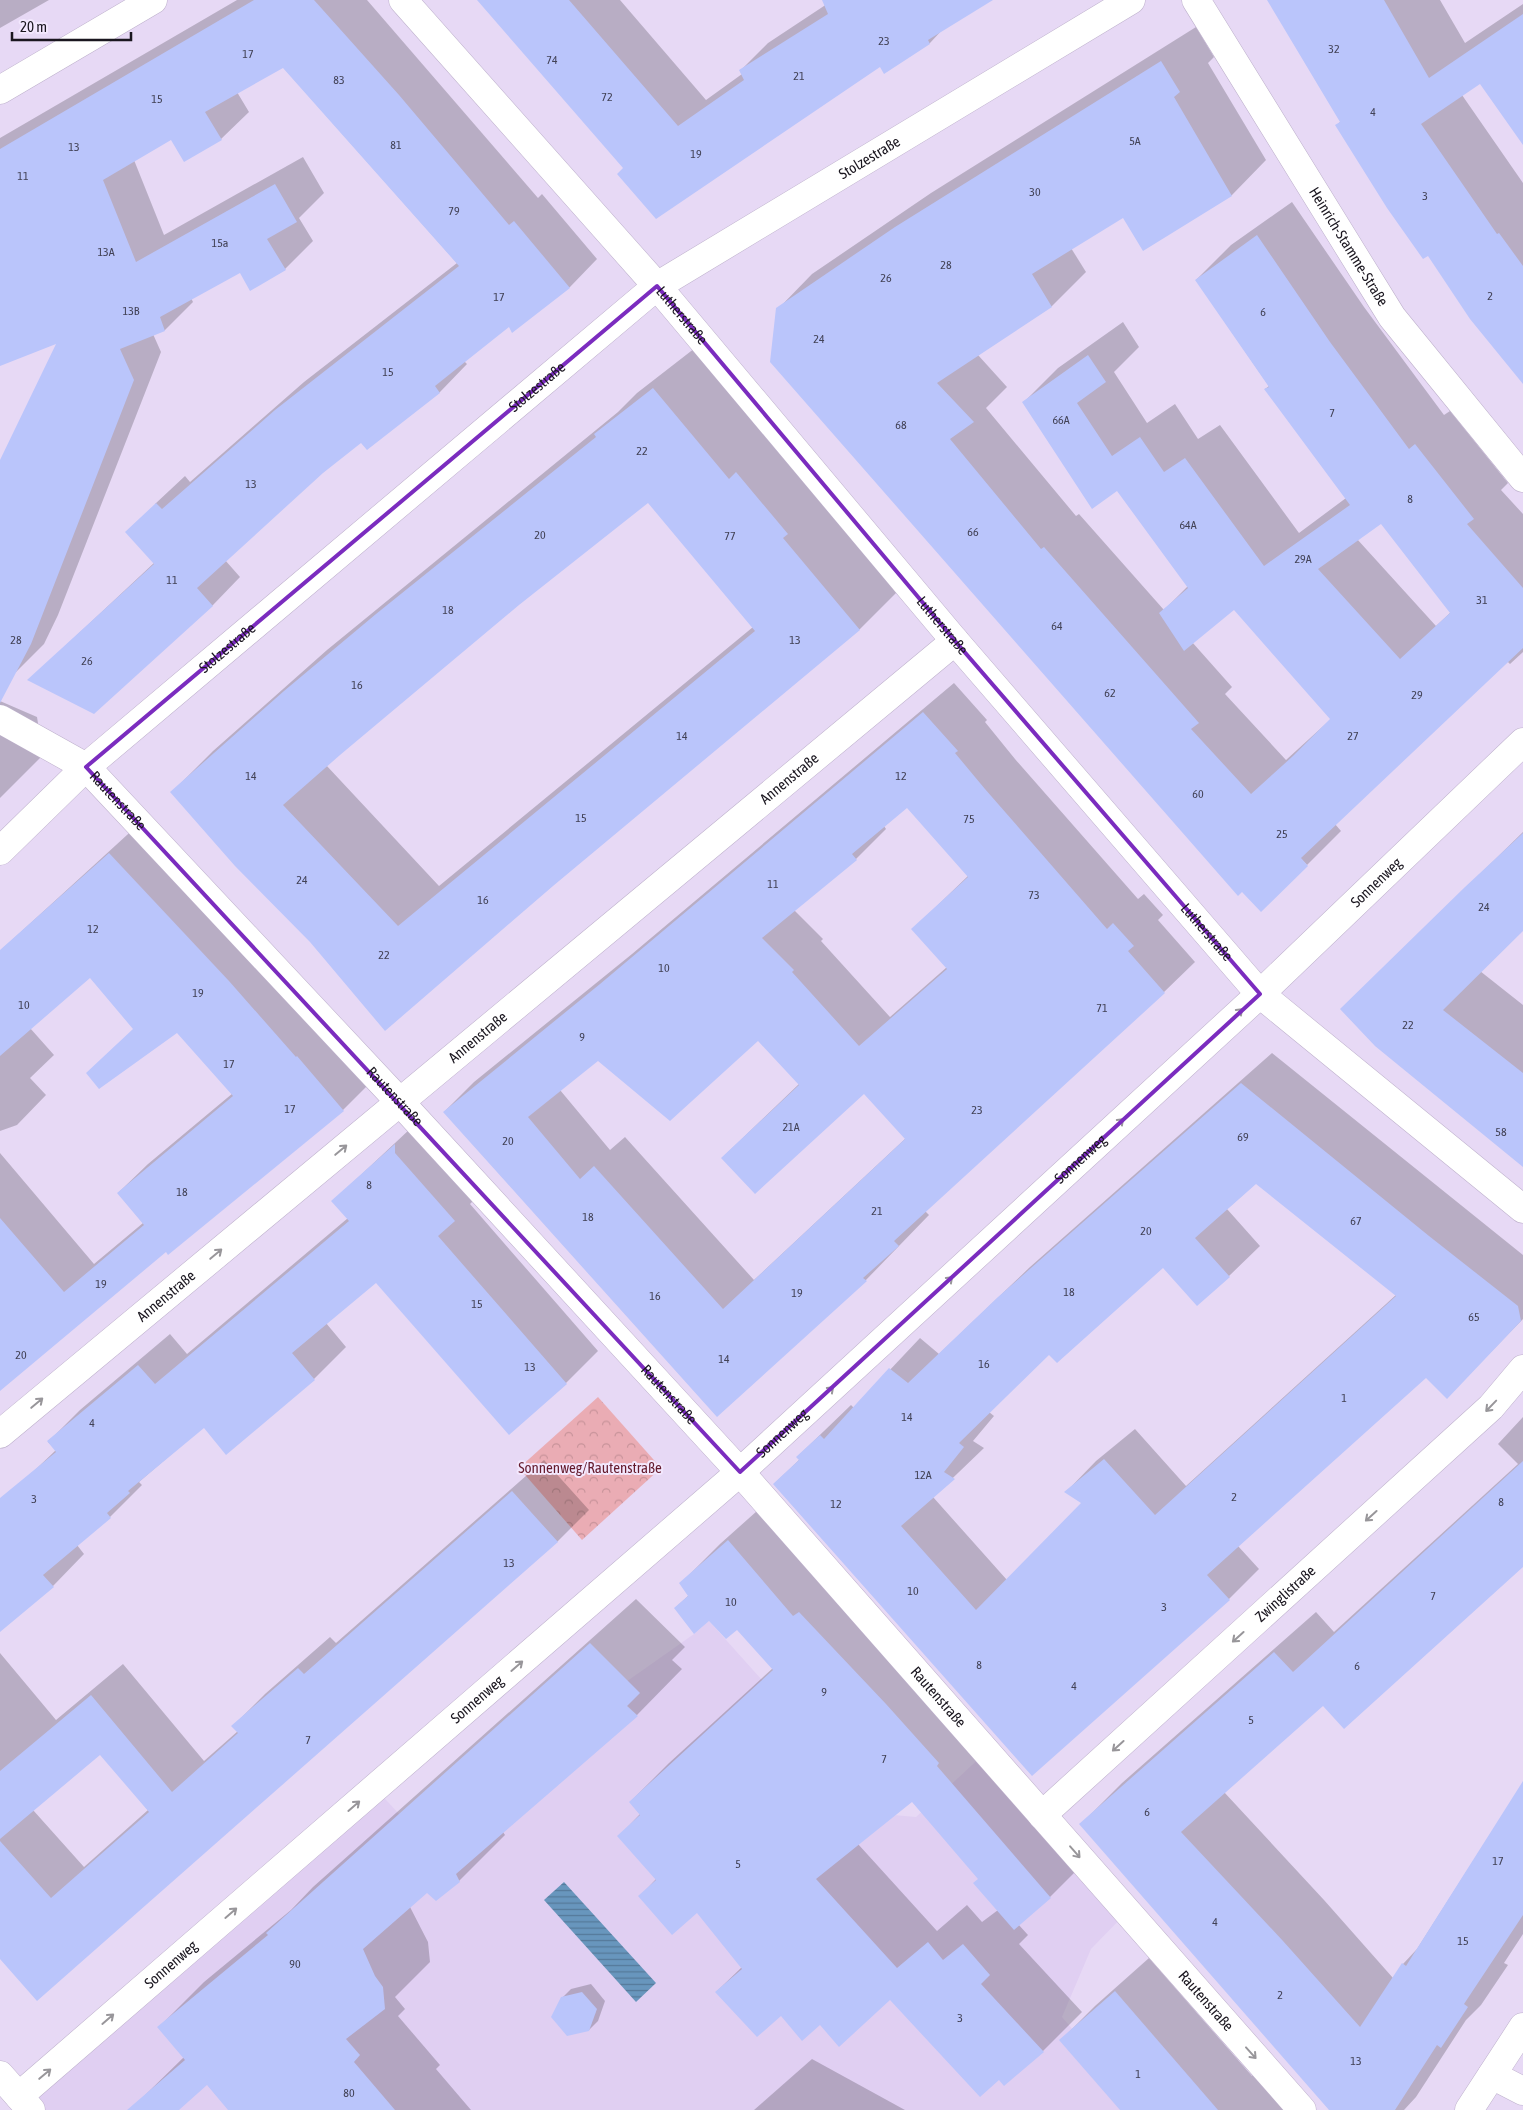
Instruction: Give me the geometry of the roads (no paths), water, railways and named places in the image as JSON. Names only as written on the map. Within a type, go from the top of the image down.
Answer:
[{"type":"street","points":[[0,90],[153,0]]},
{"type":"street","name":"Lutherstraße","points":[[403,0],[657,286],[955,641],[1260,994],[1523,1209]]},
{"type":"street","name":"Stolzestraße","points":[[0,851],[86,767],[657,286],[1131,0]]},
{"type":"street","name":"Heinrich-Stamme-Straße","points":[[1196,0],[1392,317],[1523,478]]},
{"type":"street","name":"Annenstraße","points":[[0,1434],[955,641]]},
{"type":"street","name":"Rautenstraße","points":[[0,719],[86,767],[399,1101],[740,1472],[1302,2110]]},
{"type":"street","name":"Sonnenweg","points":[[24,2103],[740,1472],[1260,994],[1523,742]]},
{"type":"street","name":"Zwinglistraße","points":[[1042,1815],[1491,1407],[1523,1369]]},
{"type":"street","points":[[1468,2110],[1523,2027]]},
{"type":"street","points":[[0,2075],[24,2103]]},
{"type":"street","points":[[1492,2075],[1523,2091]]},
{"type":"water","points":[[564,1882],[656,1983],[636,2002],[544,1900]]},
{"type":"park label","name":"Sonnenweg/Rautenstraße","points":[[590,1468]]}]
